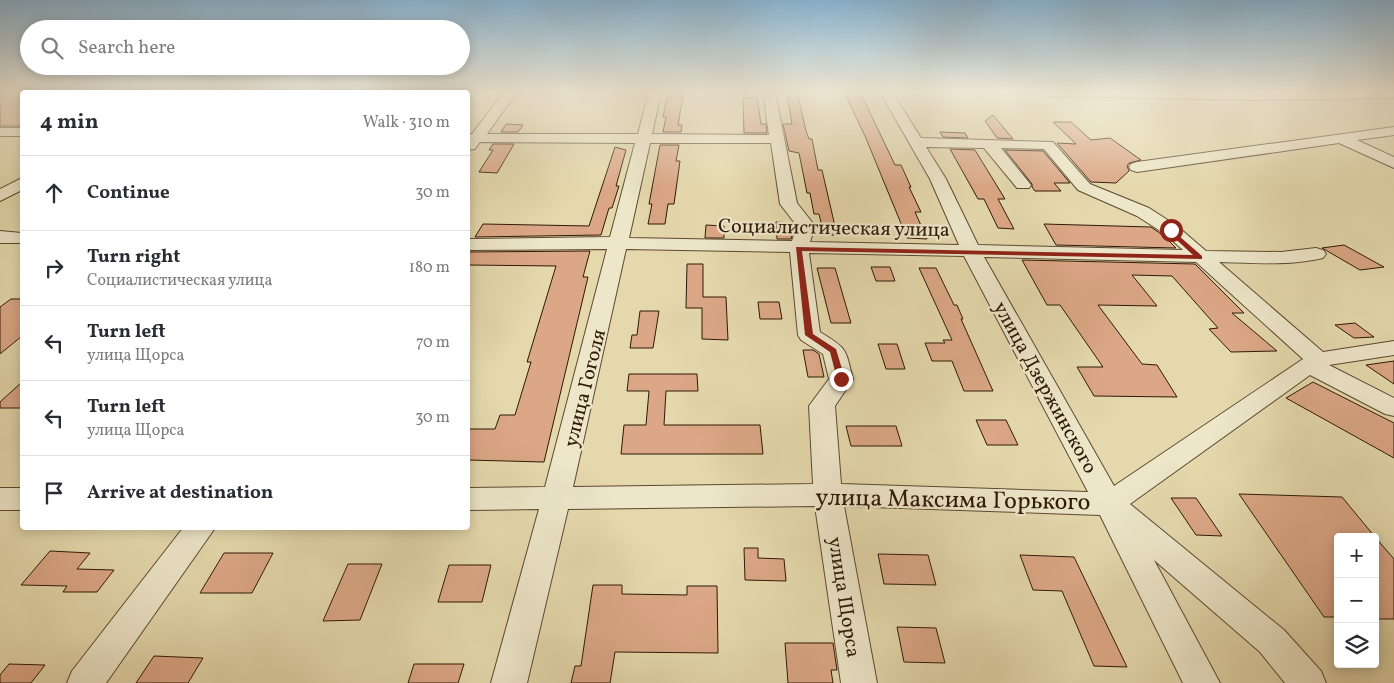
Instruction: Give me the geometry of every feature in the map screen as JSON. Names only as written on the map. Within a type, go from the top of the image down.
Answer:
[{"type":"street","points":[[470,141],[484,124]]},
{"type":"street","name":"улица Гоголя","points":[[509,683],[647,124]]},
{"type":"street","name":"улица Щорса","points":[[775,124],[789,204],[806,226],[799,248],[809,335],[834,351],[841,379],[822,406],[828,495],[859,683]]},
{"type":"street","name":"улица Дзержинского","points":[[905,124],[938,179],[972,253],[1109,504],[1202,683]]},
{"type":"street","points":[[1137,167],[1394,131]]},
{"type":"street","points":[[0,132],[20,132]]},
{"type":"street","points":[[470,141],[644,138],[778,139]]},
{"type":"street","points":[[1342,139],[1394,163]]},
{"type":"street","points":[[916,142],[1048,145],[1084,186],[1143,212],[1171,230],[1314,363],[1394,408]]},
{"type":"street","points":[[989,144],[1023,185]]},
{"type":"street","points":[[0,196],[20,184]]},
{"type":"street","points":[[0,237],[20,238]]},
{"type":"street","name":"Социалистическая улица","points":[[470,244],[619,243],[972,253],[1281,258],[1316,254]]},
{"type":"street","name":"улица Максима Горького","points":[[470,499],[828,495],[1109,504],[1314,363],[1394,348]]},
{"type":"street","points":[[0,499],[20,499]]},
{"type":"street","points":[[1109,504],[1272,641],[1308,683]]},
{"type":"street","points":[[85,683],[199,530]]},
{"type":"building","points":[[0,124],[20,124],[20,126],[0,126]]},
{"type":"building","points":[[506,124],[523,125],[518,132],[501,132]]},
{"type":"building","points":[[665,124],[682,125],[681,132],[663,132]]},
{"type":"building","points":[[744,124],[766,124],[767,133],[744,133]]},
{"type":"building","points":[[783,124],[804,124],[809,139],[812,139],[818,170],[822,170],[837,235],[824,235],[819,214],[814,214],[810,193],[807,193],[799,153],[789,151]]},
{"type":"building","points":[[859,124],[875,124],[895,165],[901,165],[911,187],[909,187],[921,212],[915,212],[927,239],[907,238]]},
{"type":"building","points":[[987,124],[1000,124],[1013,139],[997,138]]},
{"type":"building","points":[[1055,124],[1073,124],[1091,140],[1110,138],[1141,160],[1129,163],[1127,166],[1129,171],[1116,183],[1091,182],[1057,143],[1076,144]]},
{"type":"building","points":[[940,132],[965,133],[968,138],[943,137]]},
{"type":"building","points":[[493,144],[514,144],[497,173],[479,172],[493,150],[489,150]]},
{"type":"building","points":[[660,145],[679,145],[676,161],[680,161],[674,204],[668,204],[665,224],[648,224],[652,204],[649,204]]},
{"type":"building","points":[[615,147],[626,150],[616,186],[619,186],[612,208],[609,208],[601,235],[475,237],[483,224],[589,226]]},
{"type":"building","points":[[950,149],[975,150],[1005,199],[998,199],[1014,229],[998,228],[984,199],[978,199]]},
{"type":"building","points":[[1005,150],[1043,151],[1070,183],[1054,183],[1061,191],[1035,191],[1032,184]]},
{"type":"building","points":[[776,222],[792,223],[794,229],[791,239],[777,239]]},
{"type":"building","points":[[1044,224],[1151,227],[1176,248],[1056,245]]},
{"type":"building","points":[[706,225],[724,226],[724,238],[705,238]]},
{"type":"building","points":[[1344,245],[1384,267],[1360,270],[1322,248]]},
{"type":"building","points":[[590,251],[583,277],[588,277],[544,462],[470,460],[470,429],[495,429],[500,415],[515,415],[531,362],[527,362],[556,266],[470,265],[470,252]]},
{"type":"building","points":[[1022,260],[1195,264],[1244,313],[1232,313],[1277,351],[1231,352],[1209,329],[1218,328],[1172,276],[1132,275],[1157,306],[1098,305],[1142,364],[1157,365],[1177,397],[1094,396],[1077,367],[1103,367],[1060,305],[1047,305]]},
{"type":"building","points":[[687,264],[703,264],[703,297],[726,297],[728,340],[702,339],[702,308],[686,308]]},
{"type":"building","points":[[871,267],[890,267],[895,281],[876,281]]},
{"type":"building","points":[[817,268],[835,268],[851,323],[831,323]]},
{"type":"building","points":[[919,268],[936,268],[954,305],[957,305],[963,319],[961,319],[993,391],[964,391],[952,361],[932,361],[925,343],[945,343],[943,340],[952,340]]},
{"type":"building","points":[[11,299],[20,299],[20,338],[0,354],[0,307]]},
{"type":"building","points":[[758,302],[779,302],[782,319],[760,319]]},
{"type":"building","points":[[640,311],[659,311],[653,348],[630,348],[632,335],[637,335]]},
{"type":"building","points":[[1355,323],[1374,337],[1354,338],[1335,325]]},
{"type":"building","points":[[878,344],[897,344],[905,369],[886,369]]},
{"type":"building","points":[[803,350],[813,350],[819,354],[824,377],[808,377]]},
{"type":"building","points":[[1394,361],[1394,384],[1366,365]]},
{"type":"building","points":[[629,374],[697,374],[698,391],[666,391],[664,425],[760,425],[763,454],[621,454],[624,425],[646,425],[649,391],[627,391]]},
{"type":"building","points":[[1313,382],[1394,423],[1394,458],[1286,398]]},
{"type":"building","points":[[20,384],[20,408],[0,408],[0,402]]},
{"type":"building","points":[[976,420],[1006,420],[1018,445],[987,445]]},
{"type":"building","points":[[846,426],[896,426],[902,446],[851,446]]},
{"type":"building","points":[[1239,494],[1342,497],[1372,533],[1334,533],[1334,617],[1324,617]]},
{"type":"building","points":[[1171,498],[1196,498],[1222,536],[1196,535]]},
{"type":"building","points":[[1379,542],[1394,559],[1394,619],[1379,619]]},
{"type":"building","points":[[744,548],[758,548],[758,558],[784,559],[786,581],[745,580]]},
{"type":"building","points":[[50,551],[90,553],[77,569],[114,570],[97,592],[63,592],[67,586],[21,585]]},
{"type":"building","points":[[224,553],[273,553],[252,593],[200,593]]},
{"type":"building","points":[[878,554],[928,555],[936,585],[884,584]]},
{"type":"building","points":[[1020,555],[1074,557],[1127,667],[1094,666],[1062,591],[1033,590]]},
{"type":"building","points":[[348,564],[382,564],[360,620],[323,621]]},
{"type":"building","points":[[449,565],[491,565],[482,602],[438,602]]},
{"type":"building","points":[[593,585],[622,585],[622,594],[687,595],[687,586],[717,586],[718,653],[615,652],[610,683],[571,683],[575,666],[581,666]]},
{"type":"building","points":[[897,627],[936,628],[945,663],[904,662]]},
{"type":"building","points":[[785,643],[833,643],[837,670],[831,670],[833,683],[788,683]]},
{"type":"building","points":[[154,656],[203,658],[188,683],[136,683]]},
{"type":"building","points":[[9,664],[45,665],[31,683],[0,683],[0,675]]},
{"type":"building","points":[[414,664],[464,664],[458,683],[408,683]]},
{"type":"route","points":[[841,379],[834,351],[809,335],[799,248],[1200,257],[1171,230]]}]
